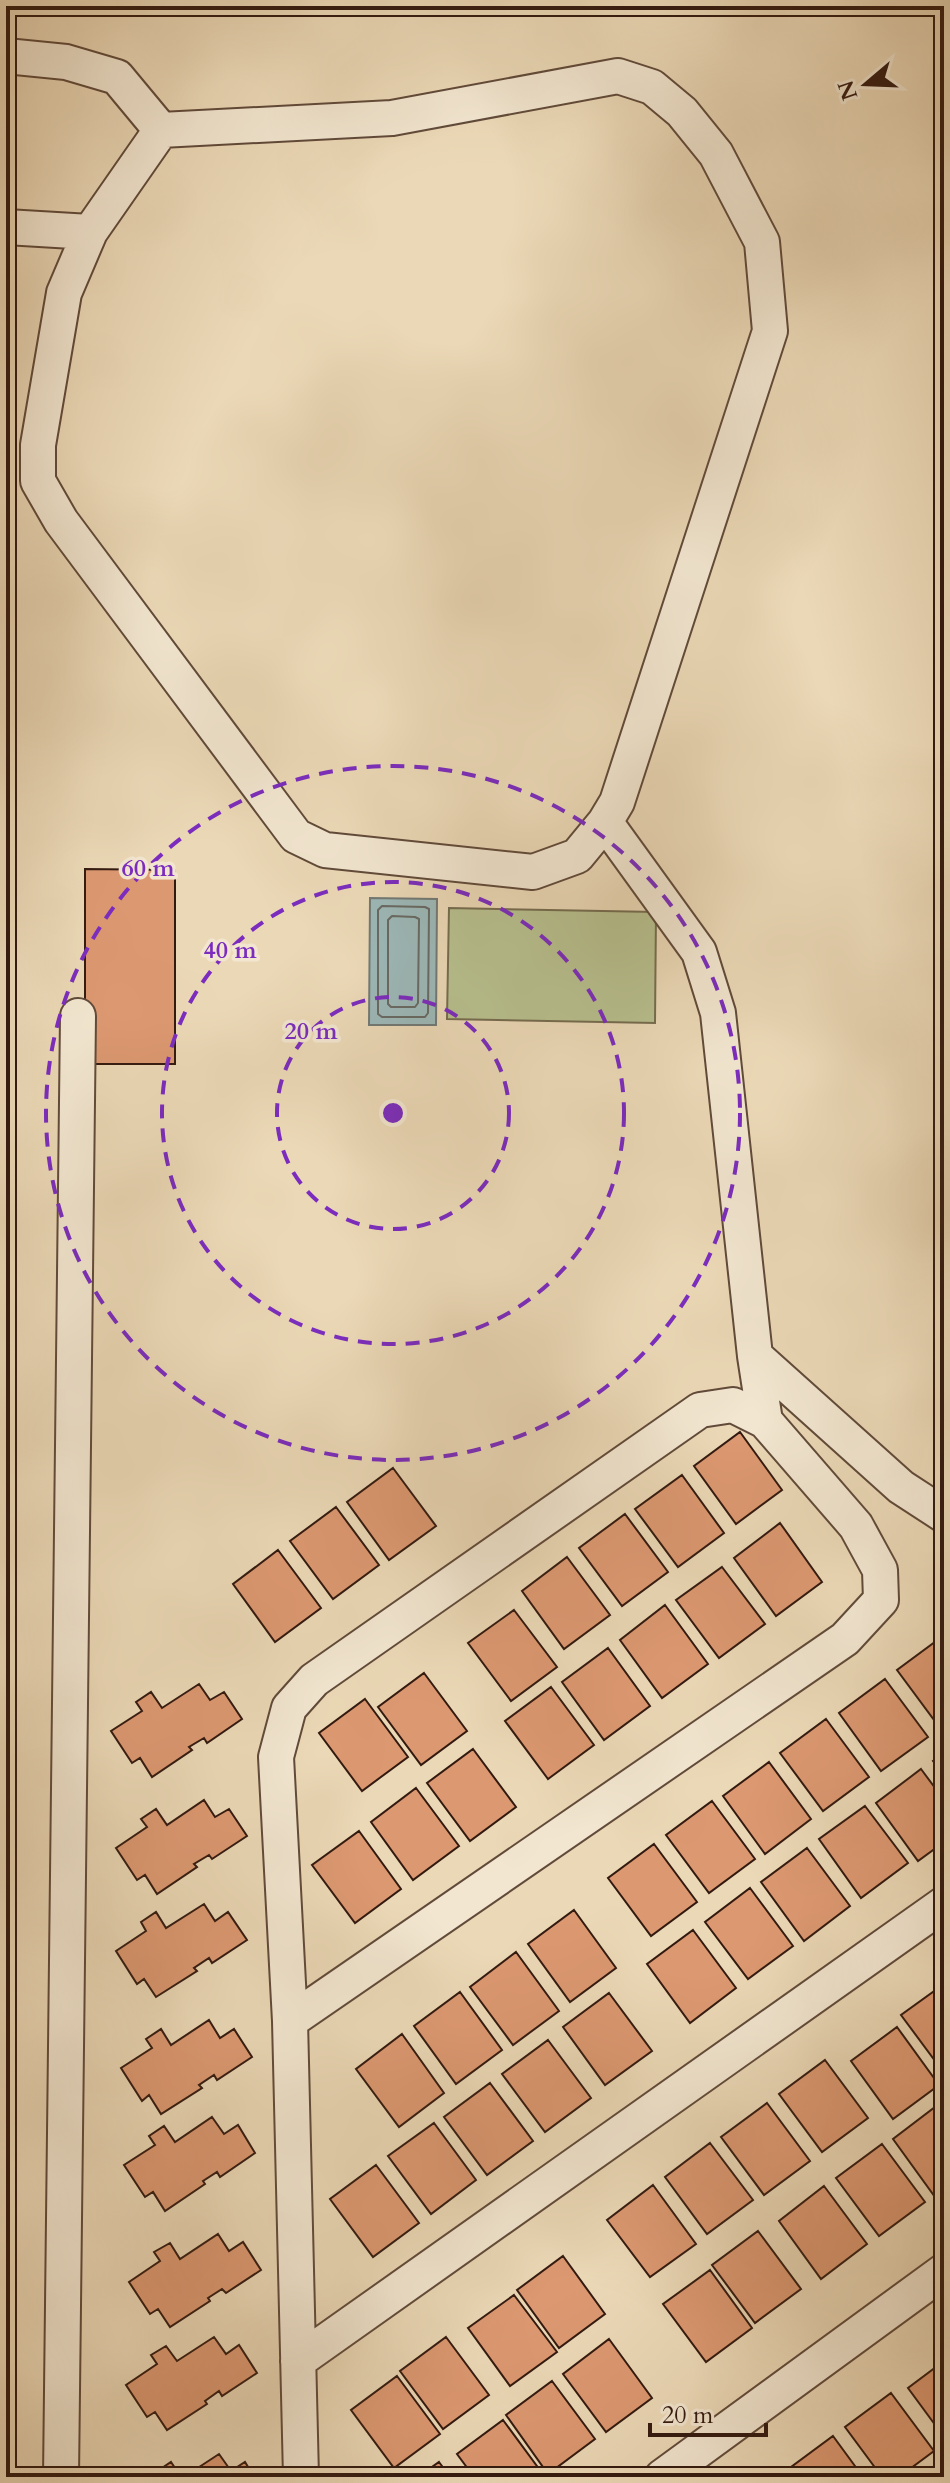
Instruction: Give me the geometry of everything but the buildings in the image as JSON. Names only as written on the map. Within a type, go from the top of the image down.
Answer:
[{"type":"street","points":[[6,56],[66,62],[117,77],[161,130]]},
{"type":"street","points":[[618,76],[652,87],[682,112],[716,154],[762,242],[770,331],[617,802],[577,856],[533,872],[325,850],[296,836],[61,521],[38,481],[38,445],[64,293],[90,232],[161,130],[392,118],[618,76]]},
{"type":"street","points":[[6,227],[90,232]]},
{"type":"street","points":[[605,822],[699,952],[718,1013],[755,1356],[765,1421]]},
{"type":"street","points":[[61,2477],[78,1016]]},
{"type":"street","points":[[755,1356],[901,1487],[944,1515]]},
{"type":"street","points":[[290,2021],[845,1639],[881,1600],[880,1570],[856,1526],[765,1421],[733,1405],[700,1410],[314,1680],[289,1708],[276,1757],[290,2021],[301,2477]]},
{"type":"street","points":[[298,2361],[944,1904]]},
{"type":"street","points":[[662,2477],[944,2271]]},
{"type":"green space","points":[[449,908],[656,912],[655,1023],[447,1019]]},
{"type":"water","points":[[370,898],[437,899],[436,1025],[369,1025]]}]
